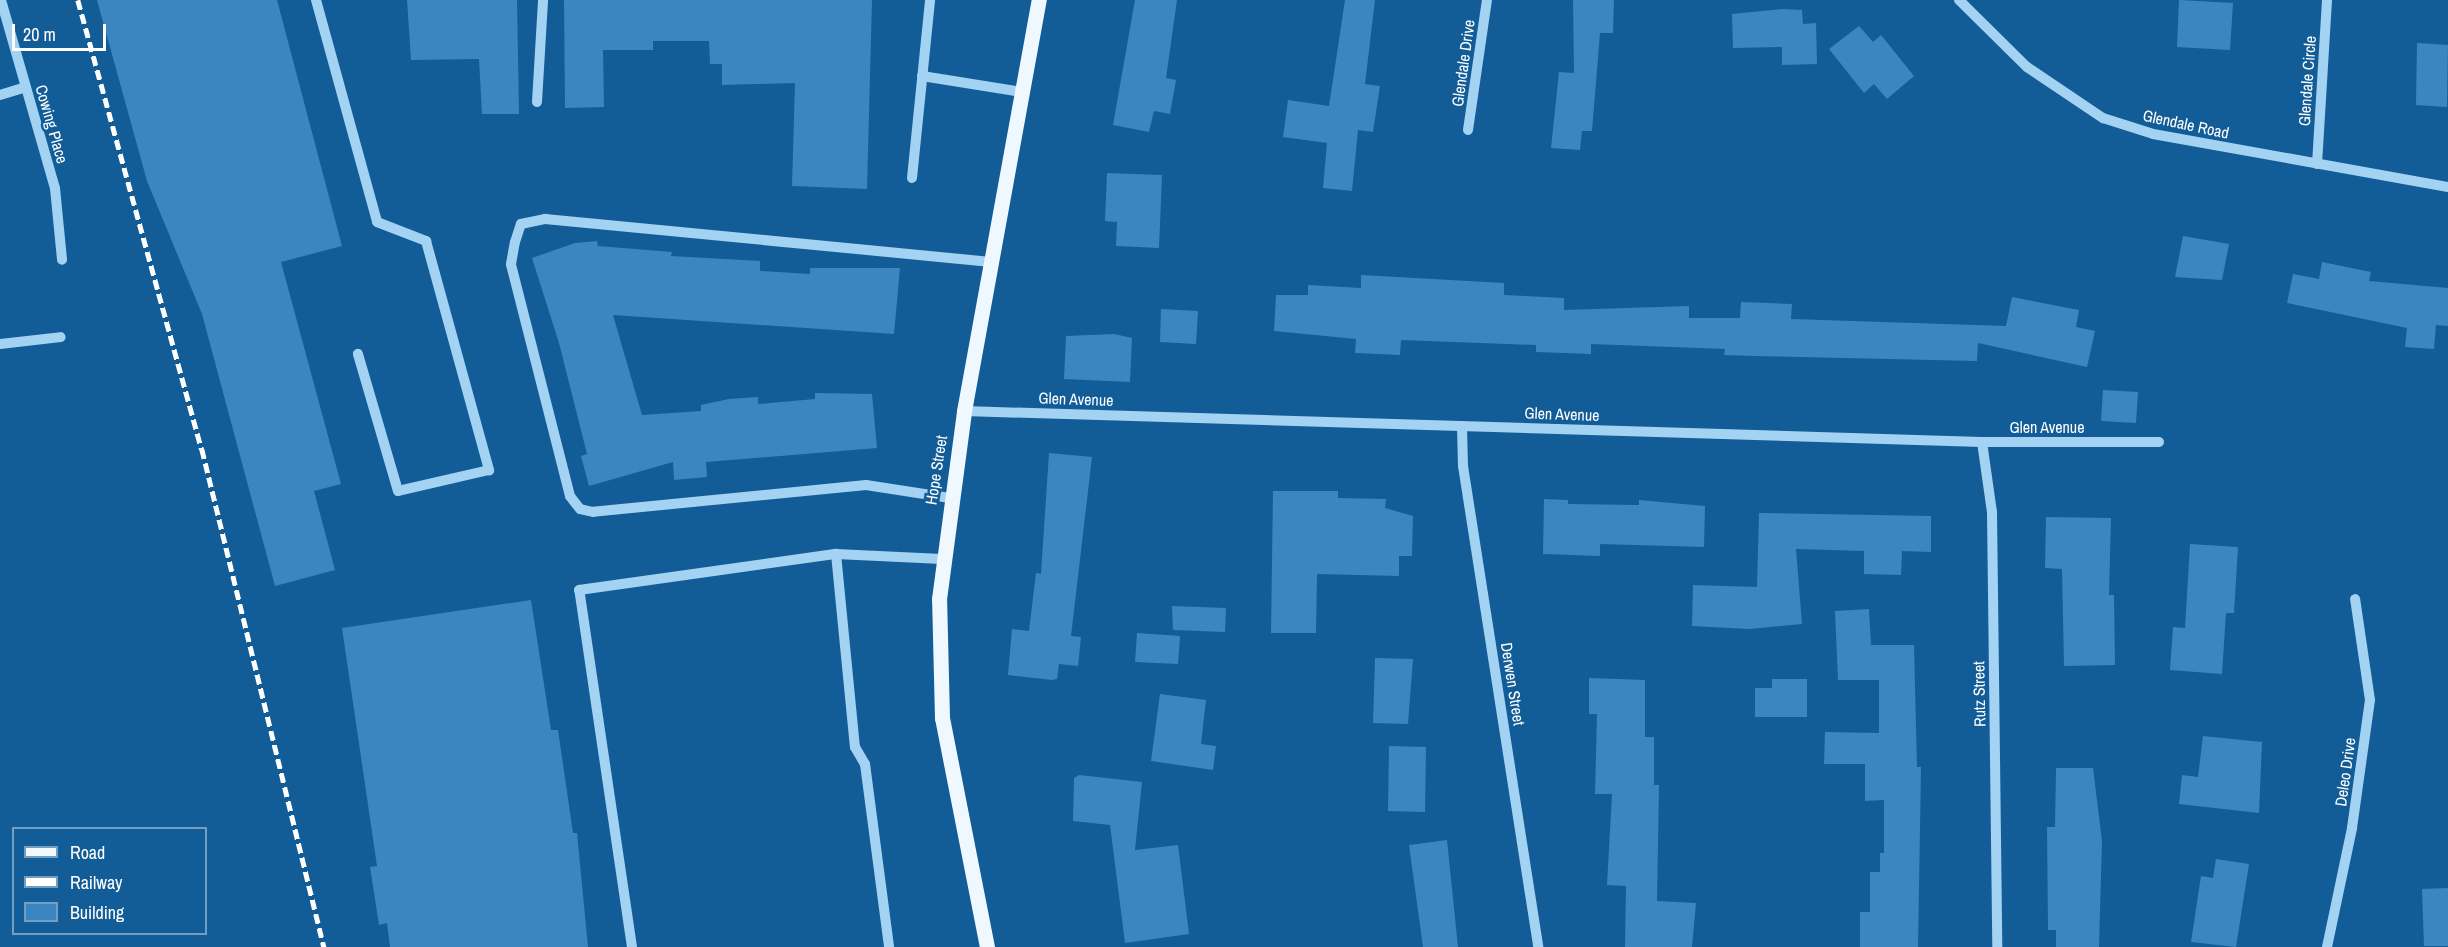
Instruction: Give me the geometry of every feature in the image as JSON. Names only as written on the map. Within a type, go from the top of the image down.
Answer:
[{"type":"main road","name":"Hope Street","points":[[987,947],[942,718],[939,644],[942,559],[964,411],[1040,0]]},
{"type":"street","name":"Cowing Place","points":[[1,0],[55,188],[62,260]]},
{"type":"street","points":[[316,0],[377,222],[426,241],[489,470],[398,491],[358,354]]},
{"type":"street","points":[[537,102],[543,0]]},
{"type":"street","points":[[912,178],[930,0]]},
{"type":"street","name":"Glendale Drive","points":[[1468,130],[1487,0]]},
{"type":"street","name":"Glendale Road","points":[[1959,0],[2026,67],[2103,118],[2153,134],[2448,187]]},
{"type":"street","name":"Glendale Circle","points":[[2317,165],[2327,0]]},
{"type":"street","points":[[922,76],[1022,92]]},
{"type":"street","points":[[0,94],[26,87]]},
{"type":"street","points":[[950,498],[866,485],[593,512],[580,509],[570,496],[512,264],[515,242],[521,224],[545,219],[991,262]]},
{"type":"street","points":[[0,344],[61,337]]},
{"type":"street","name":"Glen Avenue","points":[[964,411],[1982,442],[2159,442]]},
{"type":"street","name":"Derwen Street","points":[[1462,426],[1464,466],[1538,947]]},
{"type":"street","name":"Rutz Street","points":[[1982,442],[1992,512],[1996,947]]},
{"type":"street","points":[[632,947],[579,590],[836,554],[942,559]]},
{"type":"street","points":[[836,554],[855,747],[865,764],[888,947]]},
{"type":"street","name":"Deleo Drive","points":[[2327,947],[2352,828],[2370,700],[2355,599]]},
{"type":"building","points":[[97,0],[277,0],[342,246],[281,262],[341,484],[314,491],[335,570],[275,586],[202,314],[147,181]]},
{"type":"building","points":[[407,0],[517,0],[519,114],[482,114],[479,59],[411,60]]},
{"type":"building","points":[[564,0],[872,0],[867,189],[792,186],[795,83],[722,85],[722,64],[710,64],[709,41],[653,41],[653,50],[603,50],[604,107],[565,108]]},
{"type":"building","points":[[1135,0],[1177,0],[1166,78],[1176,80],[1170,114],[1154,111],[1149,132],[1113,125]]},
{"type":"building","points":[[1345,0],[1375,0],[1365,84],[1380,86],[1373,132],[1358,130],[1352,191],[1323,188],[1327,143],[1283,137],[1288,100],[1329,106]]},
{"type":"building","points":[[1573,0],[1614,0],[1613,33],[1600,33],[1592,131],[1582,131],[1580,150],[1551,148],[1559,72],[1574,73]]},
{"type":"building","points":[[2179,0],[2233,3],[2230,50],[2177,47]]},
{"type":"building","points":[[1782,9],[1802,10],[1803,24],[1816,23],[1817,64],[1782,65],[1782,47],[1733,48],[1732,14]]},
{"type":"building","points":[[1859,26],[1873,42],[1881,35],[1914,76],[1887,99],[1874,84],[1864,93],[1829,49]]},
{"type":"building","points":[[2417,43],[2448,45],[2447,107],[2416,105]]},
{"type":"building","points":[[1107,173],[1162,175],[1159,248],[1116,246],[1117,222],[1105,221]]},
{"type":"building","points":[[2183,236],[2229,244],[2222,280],[2175,277]]},
{"type":"building","points":[[597,241],[598,246],[672,252],[671,256],[760,261],[760,271],[810,274],[810,268],[900,268],[894,334],[613,315],[642,415],[701,411],[701,405],[729,399],[758,397],[758,404],[815,399],[815,393],[872,394],[877,448],[706,462],[707,477],[674,480],[673,462],[589,486],[581,456],[587,454],[559,343],[532,258],[575,243]]},
{"type":"building","points":[[2322,262],[2371,272],[2369,281],[2448,288],[2448,326],[2436,325],[2434,349],[2405,347],[2407,328],[2287,303],[2293,274],[2319,279]]},
{"type":"building","points":[[1361,275],[1504,283],[1504,295],[1564,298],[1564,310],[1689,306],[1689,318],[1740,318],[1741,302],[1792,304],[1791,319],[2006,326],[2012,297],[2079,310],[2076,327],[2095,331],[2087,367],[1978,343],[1977,361],[1724,355],[1725,349],[1591,344],[1591,354],[1536,352],[1536,345],[1401,340],[1400,355],[1355,353],[1356,339],[1274,331],[1276,295],[1308,295],[1308,285],[1361,288]]},
{"type":"building","points":[[1161,309],[1198,311],[1196,344],[1160,342]]},
{"type":"building","points":[[1114,334],[1132,338],[1130,382],[1064,379],[1066,336]]},
{"type":"building","points":[[2103,390],[2138,392],[2136,423],[2101,421]]},
{"type":"building","points":[[1049,453],[1092,457],[1071,636],[1081,637],[1078,666],[1059,664],[1057,679],[1052,680],[1008,675],[1012,629],[1029,631],[1036,573],[1041,574]]},
{"type":"building","points":[[1273,491],[1338,491],[1338,498],[1386,499],[1385,508],[1413,516],[1412,556],[1399,556],[1399,576],[1317,574],[1316,633],[1271,633]]},
{"type":"building","points":[[1544,499],[1568,500],[1568,504],[1639,505],[1639,500],[1705,506],[1704,547],[1600,544],[1600,556],[1543,554]]},
{"type":"building","points":[[1759,513],[1931,516],[1931,552],[1902,551],[1901,575],[1864,574],[1864,551],[1796,549],[1802,624],[1749,629],[1692,626],[1693,585],[1757,587]]},
{"type":"building","points":[[2046,517],[2111,518],[2109,595],[2114,595],[2115,665],[2064,666],[2062,569],[2045,568]]},
{"type":"building","points":[[2190,544],[2238,547],[2234,613],[2226,613],[2222,674],[2170,670],[2173,627],[2185,628]]},
{"type":"building","points":[[531,600],[551,730],[558,730],[573,833],[577,833],[588,947],[390,947],[387,923],[379,925],[370,867],[377,866],[342,628]]},
{"type":"building","points":[[1172,606],[1226,608],[1225,632],[1173,630]]},
{"type":"building","points":[[1869,609],[1871,645],[1914,645],[1917,767],[1921,767],[1918,947],[1860,947],[1860,912],[1870,912],[1870,872],[1880,872],[1880,853],[1884,853],[1884,800],[1865,801],[1865,764],[1824,764],[1825,732],[1879,733],[1879,680],[1838,680],[1835,611]]},
{"type":"building","points":[[1137,633],[1180,636],[1178,664],[1135,662]]},
{"type":"building","points":[[1375,658],[1413,659],[1408,724],[1373,723]]},
{"type":"building","points":[[1589,678],[1645,680],[1645,737],[1654,737],[1654,785],[1659,785],[1657,901],[1696,903],[1692,947],[1625,947],[1626,886],[1607,885],[1612,794],[1595,794],[1597,714],[1589,714]]},
{"type":"building","points":[[1772,679],[1807,679],[1807,717],[1755,717],[1755,688],[1772,688]]},
{"type":"building","points":[[1160,694],[1206,700],[1201,744],[1216,746],[1213,770],[1151,761]]},
{"type":"building","points":[[2203,736],[2262,742],[2259,813],[2179,804],[2182,775],[2198,777]]},
{"type":"building","points":[[1389,746],[1426,747],[1425,812],[1388,811]]},
{"type":"building","points":[[2056,768],[2093,768],[2102,841],[2099,947],[2056,947],[2056,930],[2048,930],[2047,827],[2055,827]]},
{"type":"building","points":[[1079,775],[1142,782],[1135,850],[1178,845],[1189,934],[1125,943],[1110,825],[1073,821],[1074,778]]},
{"type":"building","points":[[1447,840],[1458,947],[1423,947],[1409,845]]},
{"type":"building","points":[[2216,859],[2249,864],[2236,947],[2191,942],[2201,876],[2213,878]]},
{"type":"building","points":[[2448,888],[2448,946],[2424,946],[2422,889]]},
{"type":"railway","points":[[78,0],[202,449],[324,947]]}]
